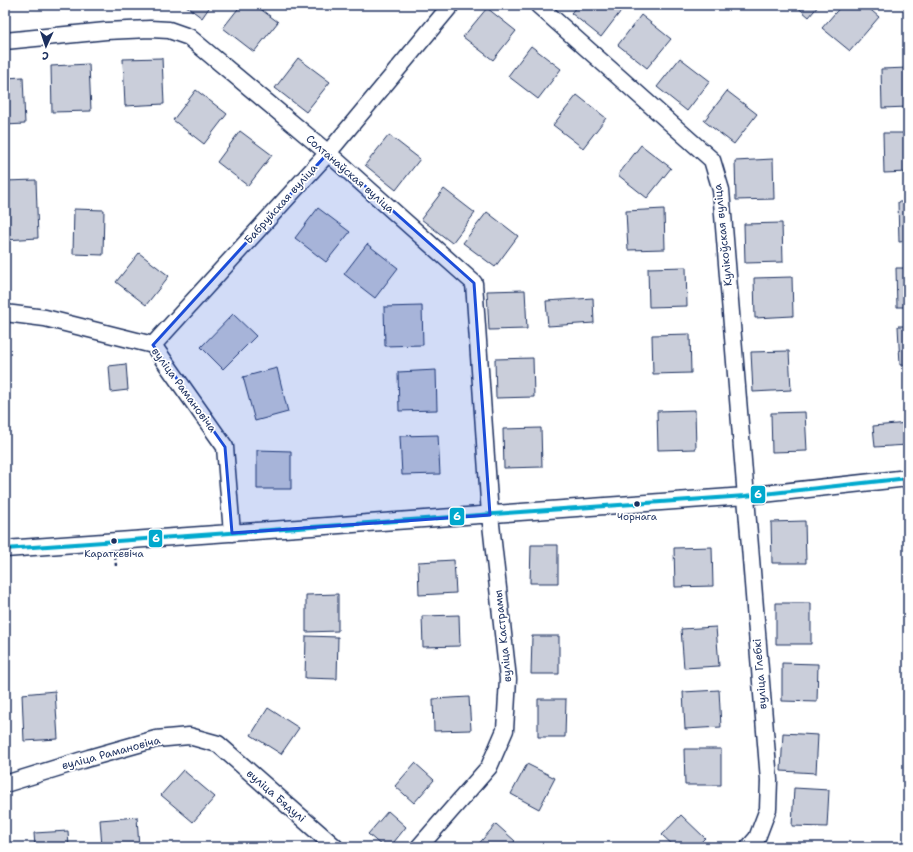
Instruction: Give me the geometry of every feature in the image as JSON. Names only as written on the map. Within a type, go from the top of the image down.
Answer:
[{"type":"street","name":"Бабруйская вуліца","points":[[153,345],[328,153],[451,5]]},
{"type":"street","name":"Кулікоўская вуліца","points":[[538,5],[712,160],[721,190],[745,496]]},
{"type":"street","name":"Солтанаўская вуліца","points":[[5,41],[150,28],[169,30],[189,37],[328,153],[474,283],[490,515]]},
{"type":"street","name":"вуліца Рамановіча","points":[[5,313],[45,318],[153,345],[225,447],[232,533]]},
{"type":"street","points":[[5,549],[745,496],[908,478]]},
{"type":"street","name":"вуліца Глебкі","points":[[745,496],[769,780],[768,809],[757,838],[749,847]]},
{"type":"street","name":"вуліца Кастрамы","points":[[419,847],[489,767],[505,730],[508,679],[490,515]]},
{"type":"street","name":"вуліца Рамановіча","points":[[5,784],[156,739],[189,736],[218,744]]},
{"type":"street","name":"вуліца Бядулі","points":[[218,744],[335,847]]},
{"type":"highlighted area","points":[[328,153],[474,283],[490,515],[232,533],[225,447],[153,345]]},
{"type":"building","points":[[185,5],[211,5],[202,18]]},
{"type":"building","points":[[241,5],[255,5],[278,22],[254,52],[223,28]]},
{"type":"building","points":[[578,5],[621,5],[624,7],[601,37],[571,13]]},
{"type":"building","points":[[795,5],[819,5],[809,17]]},
{"type":"building","points":[[842,5],[865,5],[879,17],[850,51],[822,28]]},
{"type":"building","points":[[487,8],[516,31],[493,60],[463,37]]},
{"type":"building","points":[[641,15],[671,39],[647,68],[618,45]]},
{"type":"building","points":[[531,46],[561,69],[538,99],[508,76]]},
{"type":"building","points":[[162,58],[164,104],[125,106],[123,59]]},
{"type":"building","points":[[298,58],[330,82],[306,112],[275,88]]},
{"type":"building","points":[[680,58],[710,81],[687,111],[657,87]]},
{"type":"building","points":[[89,64],[91,111],[52,112],[51,66]]},
{"type":"building","points":[[908,68],[908,107],[882,108],[881,69]]},
{"type":"building","points":[[23,77],[25,124],[5,125],[5,78]]},
{"type":"building","points":[[196,90],[227,114],[204,144],[173,120]]},
{"type":"building","points":[[727,91],[757,114],[734,144],[704,121]]},
{"type":"building","points":[[577,95],[606,118],[583,148],[553,125]]},
{"type":"building","points":[[240,131],[272,155],[248,186],[217,162]]},
{"type":"building","points":[[883,133],[908,133],[908,172],[884,173]]},
{"type":"building","points":[[389,135],[420,159],[396,190],[365,165]]},
{"type":"building","points":[[641,145],[671,168],[647,198],[618,175]]},
{"type":"building","points":[[773,159],[774,199],[736,200],[735,161]]},
{"type":"building","points":[[36,180],[38,238],[5,240],[5,181]]},
{"type":"building","points":[[444,189],[475,213],[452,243],[421,219]]},
{"type":"building","points":[[898,202],[908,202],[908,241],[899,242]]},
{"type":"building","points":[[318,208],[350,232],[326,262],[295,238]]},
{"type":"building","points":[[74,209],[104,210],[103,255],[73,254]]},
{"type":"building","points":[[664,209],[665,249],[628,250],[626,211]]},
{"type":"building","points":[[487,212],[518,236],[495,267],[463,243]]},
{"type":"building","points":[[782,223],[783,262],[745,263],[744,224]]},
{"type":"building","points":[[367,244],[398,268],[375,298],[344,274]]},
{"type":"building","points":[[139,253],[169,276],[146,305],[116,282]]},
{"type":"building","points":[[686,267],[687,306],[649,307],[648,268]]},
{"type":"building","points":[[896,268],[908,268],[908,307],[897,307]]},
{"type":"building","points":[[792,277],[793,316],[755,318],[754,278]]},
{"type":"building","points":[[525,290],[527,329],[489,330],[487,291]]},
{"type":"building","points":[[593,298],[594,323],[548,326],[546,301]]},
{"type":"building","points":[[422,306],[423,345],[385,346],[384,307]]},
{"type":"building","points":[[233,314],[256,336],[223,369],[201,347]]},
{"type":"building","points":[[898,326],[908,326],[908,365],[900,365]]},
{"type":"building","points":[[690,334],[691,373],[653,374],[652,335]]},
{"type":"building","points":[[789,351],[791,390],[753,392],[751,352]]},
{"type":"building","points":[[533,358],[534,397],[496,398],[495,359]]},
{"type":"building","points":[[126,364],[128,390],[111,392],[109,366]]},
{"type":"building","points":[[277,368],[288,412],[255,421],[243,377]]},
{"type":"building","points":[[436,370],[437,410],[399,411],[398,372]]},
{"type":"building","points":[[695,410],[696,449],[658,450],[657,411]]},
{"type":"building","points":[[805,412],[807,451],[772,452],[771,413]]},
{"type":"building","points":[[908,423],[908,445],[875,447],[873,426]]},
{"type":"building","points":[[541,428],[542,467],[504,468],[503,429]]},
{"type":"building","points":[[438,435],[440,474],[402,475],[400,436]]},
{"type":"building","points":[[257,450],[291,451],[291,489],[257,489]]},
{"type":"building","points":[[805,521],[806,563],[772,563],[771,522]]},
{"type":"building","points":[[531,545],[558,545],[558,583],[530,583]]},
{"type":"building","points":[[712,547],[713,586],[675,587],[674,548]]},
{"type":"building","points":[[454,560],[456,593],[419,595],[418,562]]},
{"type":"building","points":[[338,594],[338,631],[306,632],[306,595]]},
{"type":"building","points":[[776,603],[811,603],[811,644],[776,644]]},
{"type":"building","points":[[459,615],[460,646],[423,647],[422,616]]},
{"type":"building","points":[[716,627],[719,666],[684,668],[681,629]]},
{"type":"building","points":[[306,636],[338,637],[337,679],[305,678]]},
{"type":"building","points":[[532,636],[559,636],[559,674],[531,674]]},
{"type":"building","points":[[782,663],[818,664],[817,702],[782,701]]},
{"type":"building","points":[[719,690],[721,727],[685,729],[683,692]]},
{"type":"building","points":[[55,691],[58,739],[24,741],[22,694]]},
{"type":"building","points":[[469,697],[471,730],[434,731],[433,699]]},
{"type":"building","points":[[538,699],[566,699],[565,737],[538,737]]},
{"type":"building","points":[[268,708],[299,728],[281,754],[251,735]]},
{"type":"building","points":[[783,733],[818,735],[816,773],[781,771]]},
{"type":"building","points":[[684,749],[721,749],[721,785],[685,785]]},
{"type":"building","points":[[415,763],[434,780],[414,803],[395,786]]},
{"type":"building","points":[[527,764],[555,778],[539,809],[511,794]]},
{"type":"building","points":[[183,770],[215,797],[193,822],[161,795]]},
{"type":"building","points":[[794,788],[829,790],[827,827],[792,826]]},
{"type":"building","points":[[388,811],[406,827],[390,847],[383,847],[368,834]]},
{"type":"building","points":[[681,815],[705,838],[696,847],[675,847],[662,835]]},
{"type":"building","points":[[137,817],[139,847],[102,847],[100,820]]},
{"type":"building","points":[[496,824],[515,841],[509,847],[476,847]]},
{"type":"building","points":[[68,831],[69,847],[35,847],[34,833]]},
{"type":"transit line","name":"6","points":[[5,549],[745,496],[908,478]]},
{"type":"place","name":"Чорнага","points":[[637,504]]},
{"type":"place","name":"Караткевіча","points":[[114,541]]}]
